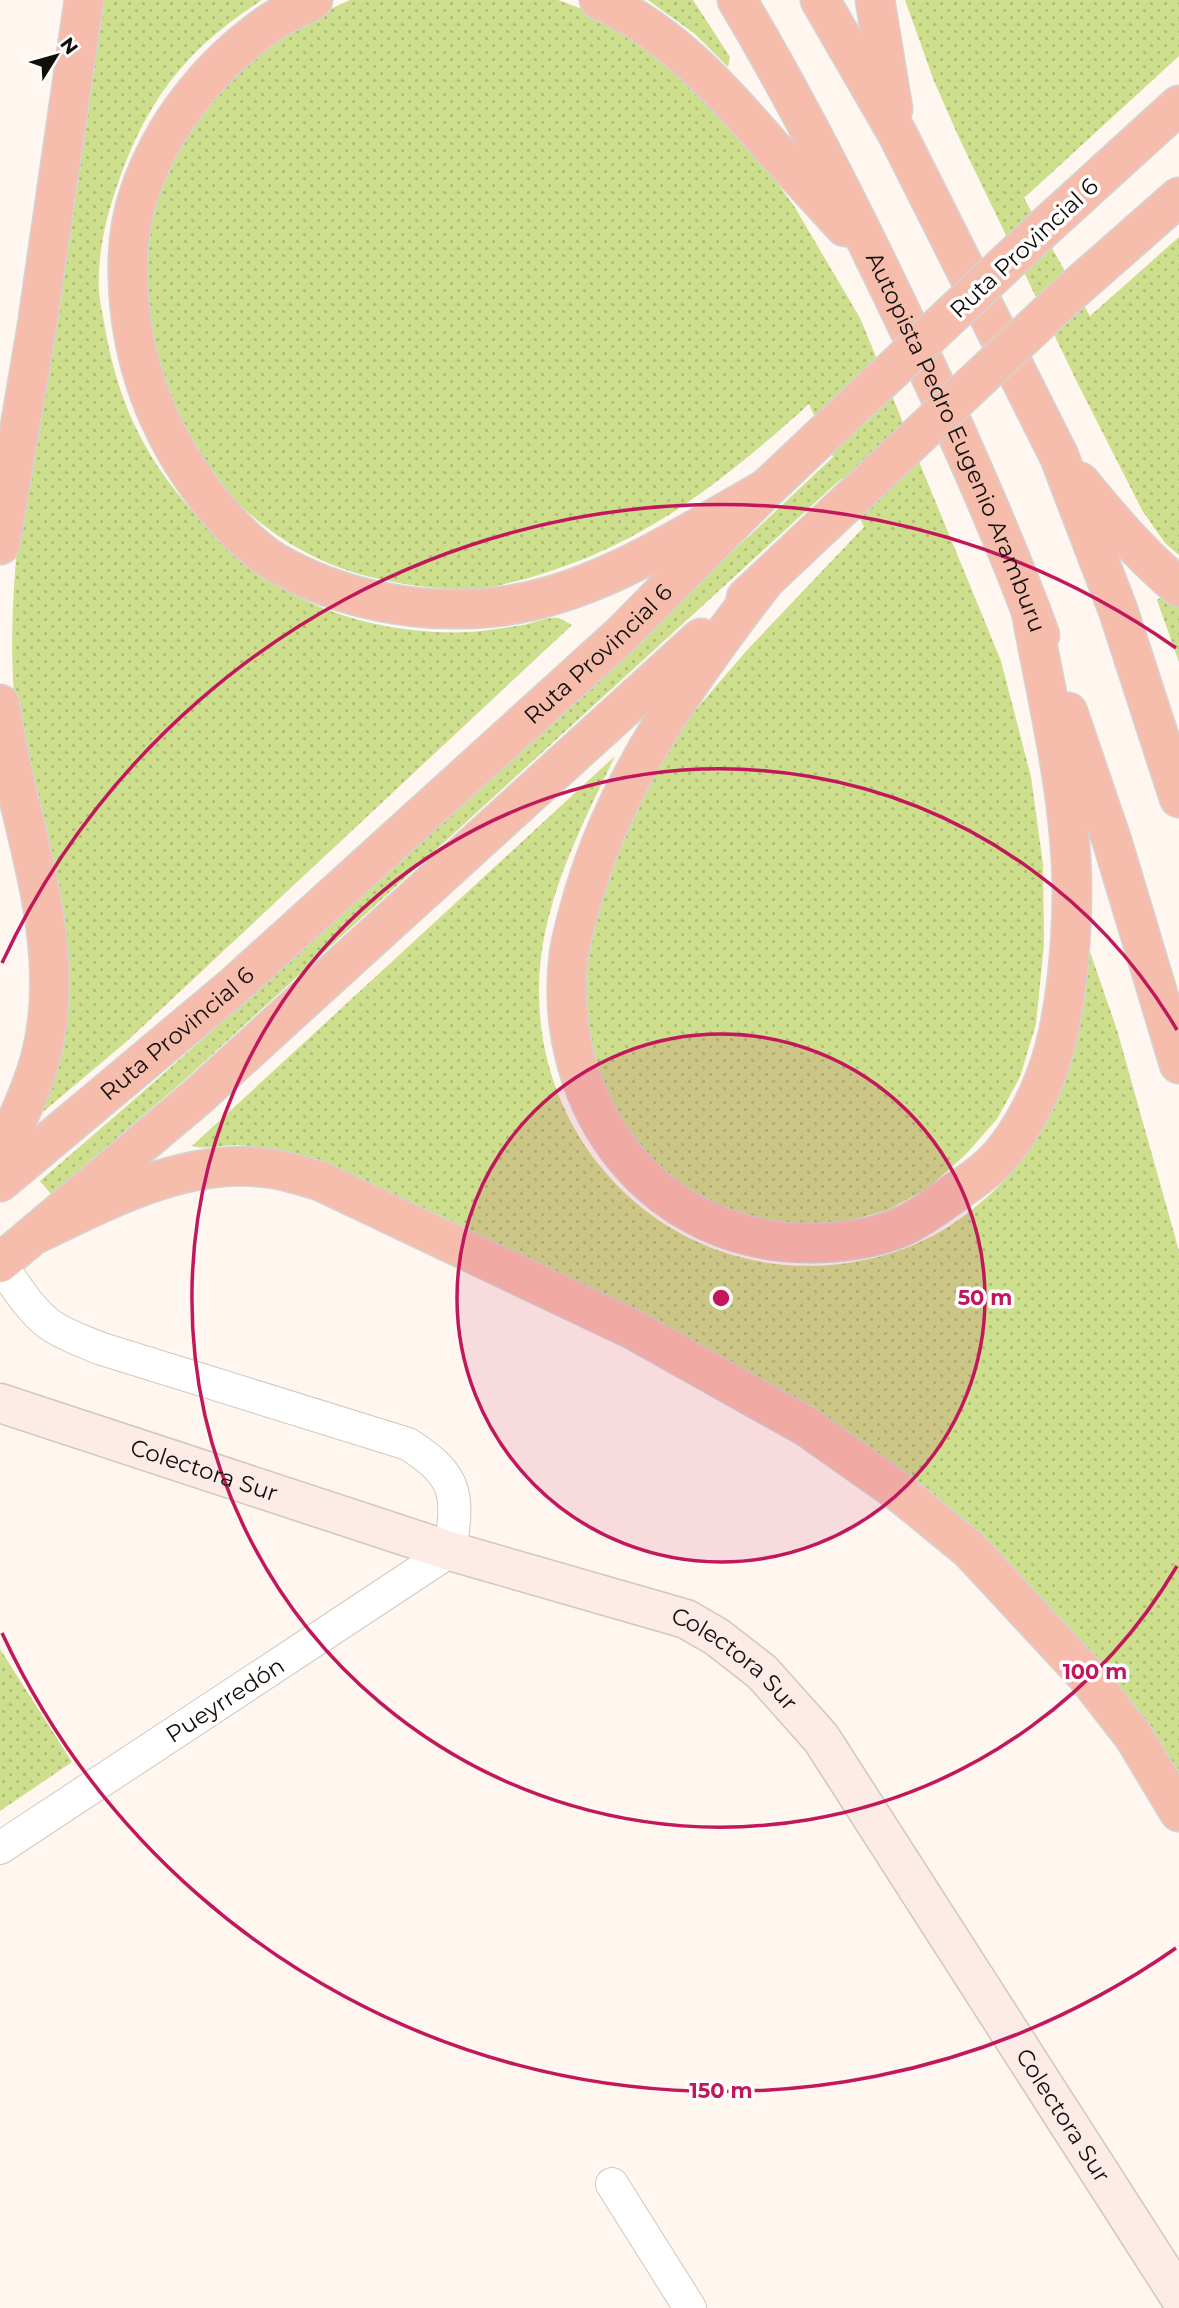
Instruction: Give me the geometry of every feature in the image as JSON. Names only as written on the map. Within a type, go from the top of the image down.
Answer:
[{"type":"highway","points":[[0,545],[37,326],[84,0]]},
{"type":"highway","points":[[313,0],[271,22],[232,54],[192,94],[160,144],[139,194],[130,230],[129,310],[137,358],[152,404],[173,448],[197,485],[233,528],[270,559],[321,586],[390,603],[436,609],[497,607],[561,593],[623,569],[767,488]]},
{"type":"highway","points":[[599,0],[641,22],[676,48],[745,114],[878,265]]},
{"type":"highway","name":"Autopista Pedro Eugenio Aramburu","points":[[737,0],[801,113],[878,265],[967,453],[1031,611],[1112,841],[1179,1065]]},
{"type":"highway","points":[[820,0],[898,135],[1059,456],[1118,610],[1179,798]]},
{"type":"highway","points":[[875,0],[898,135]]},
{"type":"highway","name":"Ruta Provincial 6","points":[[8,1160],[234,986],[611,645],[767,488],[1179,105]]},
{"type":"highway","points":[[0,1264],[36,1234],[68,1213],[196,1098],[765,580],[1072,291],[1179,197]]},
{"type":"highway","points":[[1059,456],[1117,528],[1157,569],[1179,587]]},
{"type":"highway","points":[[765,580],[694,674],[623,792],[597,850],[582,900],[570,951],[566,997],[569,1035],[580,1080],[598,1119],[623,1155],[652,1186],[686,1210],[719,1227],[791,1244],[833,1243],[872,1236],[905,1226],[936,1207],[963,1188],[1007,1149],[1027,1116],[1043,1079],[1058,1035],[1067,969],[1071,846],[1031,611]]},
{"type":"highway","points":[[0,704],[11,770],[45,915],[50,963],[48,1011],[41,1056],[8,1160]]},
{"type":"highway","points":[[68,1213],[182,1175],[235,1166],[292,1173],[320,1181],[659,1343],[807,1427],[899,1492],[970,1550],[1085,1675],[1134,1737],[1179,1812]]},
{"type":"street","points":[[0,1264],[34,1309],[50,1324],[71,1336],[99,1348],[385,1435],[418,1450],[441,1469],[450,1483],[456,1519],[450,1551]]},
{"type":"street","name":"Colectora Sur","points":[[0,1403],[450,1551],[686,1619],[717,1637],[762,1672],[821,1738],[1179,2297]]},
{"type":"street","name":"Pueyrredón","points":[[0,1848],[450,1551]]},
{"type":"street","points":[[612,2184],[690,2308]]},
{"type":"green space","points":[[97,0],[262,0],[235,18],[191,57],[157,101],[129,153],[103,236],[99,292],[118,382],[150,454],[181,498],[224,543],[251,566],[294,595],[327,610],[367,622],[429,632],[482,631],[554,618],[572,625],[126,1042],[37,1117],[44,1097],[14,695],[13,596],[18,536]]},
{"type":"green space","points":[[350,0],[558,0],[590,12],[645,44],[745,139],[794,206],[860,318],[1001,661],[1031,777],[1043,864],[1044,944],[1036,1024],[1020,1077],[997,1119],[966,1154],[928,1188],[888,1210],[852,1220],[806,1225],[764,1220],[720,1206],[681,1185],[645,1156],[618,1122],[584,1041],[587,935],[605,875],[657,766],[692,714],[748,649],[864,527],[842,478],[180,1084],[51,1194],[40,1181],[342,914],[833,457],[809,404],[703,491],[629,538],[589,557],[547,572],[485,588],[422,587],[375,578],[342,568],[280,537],[252,516],[204,465],[169,405],[145,300],[144,274],[150,227],[171,163],[219,93],[282,36]]},
{"type":"green space","points":[[648,0],[693,0],[730,57],[728,67],[695,34]]},
{"type":"green space","points":[[905,0],[1179,0],[1179,56],[1024,198],[1090,316],[1179,237],[1179,555],[1165,543],[1142,510],[1079,386],[960,140],[934,81]]},
{"type":"green space","points":[[1166,594],[1179,607],[1179,662],[1157,600]]},
{"type":"green space","points":[[615,756],[564,869],[546,929],[539,990],[545,1051],[563,1106],[592,1156],[630,1198],[677,1231],[729,1254],[787,1265],[865,1260],[912,1246],[941,1231],[979,1204],[1024,1157],[1048,1114],[1058,1082],[1088,946],[1117,1030],[1179,1251],[1179,1788],[938,1507],[304,1157],[246,1146],[192,1146]]},
{"type":"green space","points":[[0,1649],[72,1762],[0,1811]]}]
